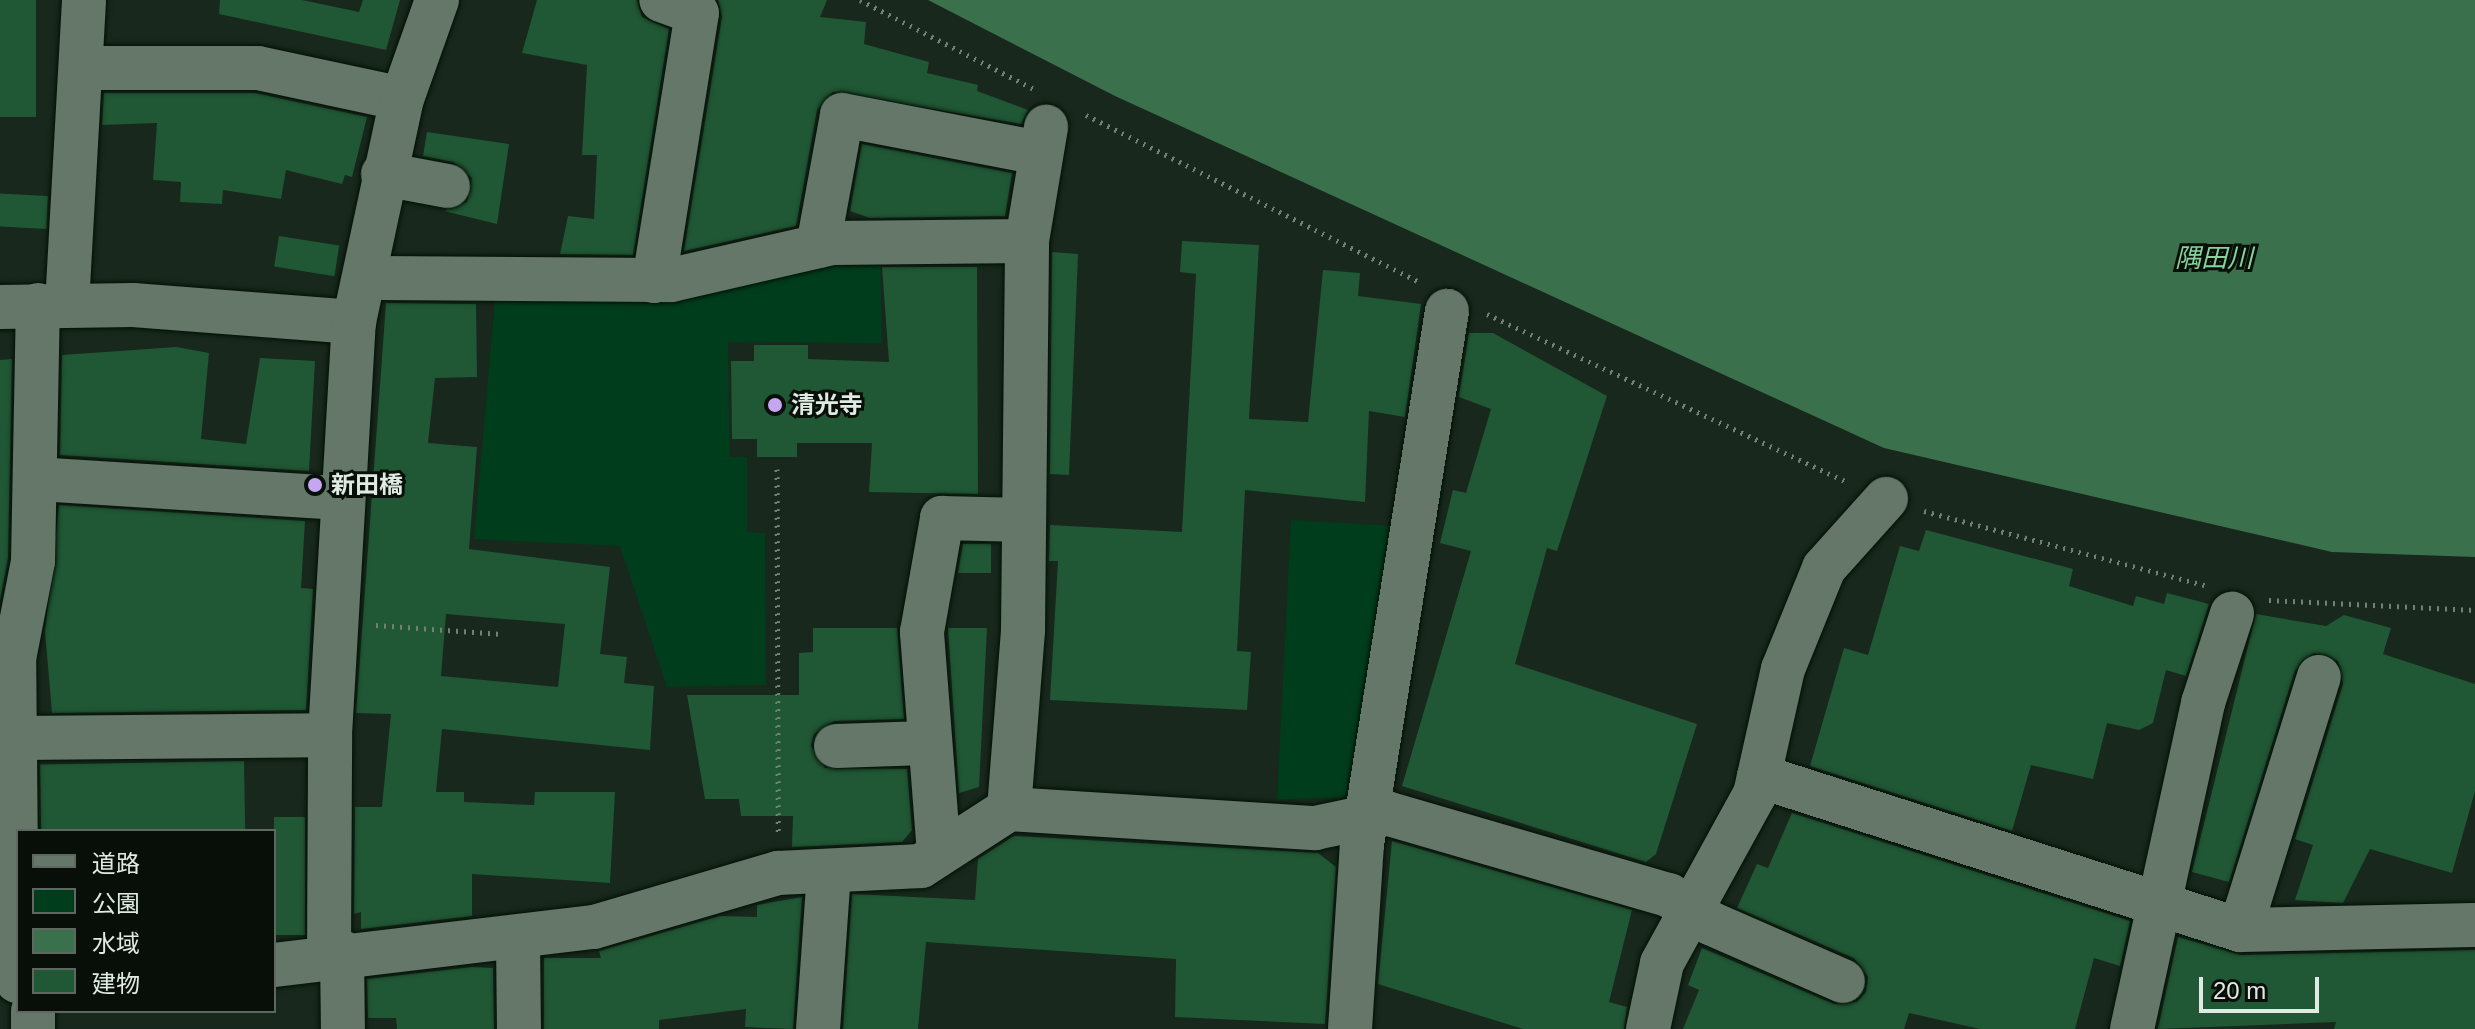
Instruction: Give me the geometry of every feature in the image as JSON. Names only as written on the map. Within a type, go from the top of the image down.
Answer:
[{"type":"street","points":[[16,939],[7,652],[33,561],[37,479],[35,306],[84,68],[84,0]]},
{"type":"street","points":[[343,1029],[336,953],[330,735],[354,322],[366,278],[383,174],[402,99],[437,0]]},
{"type":"street","points":[[654,281],[697,13],[661,0]]},
{"type":"street","points":[[84,68],[258,68],[402,99]]},
{"type":"street","points":[[818,246],[842,115],[1050,120],[1027,241],[1024,520],[1009,809]]},
{"type":"street","points":[[383,174],[448,186]]},
{"type":"street","points":[[366,278],[654,281],[818,246],[1027,241]]},
{"type":"street","points":[[1350,1029],[1368,816],[1454,304]]},
{"type":"street","points":[[35,306],[354,322]]},
{"type":"street","points":[[37,479],[342,498]]},
{"type":"street","points":[[1648,1029],[1662,963],[1759,776],[1783,669],[1824,568],[1886,499]]},
{"type":"street","points":[[939,854],[926,743],[922,632],[942,518],[1024,520]]},
{"type":"street","points":[[2132,1029],[2203,703],[2236,600]]},
{"type":"street","points":[[2240,930],[2319,677]]},
{"type":"street","points":[[12,738],[330,735]]},
{"type":"street","points":[[836,746],[926,743]]},
{"type":"street","points":[[1759,776],[2067,869],[2158,907],[2240,930],[2475,925]]},
{"type":"street","points":[[276,965],[336,953],[518,938],[594,927],[778,873],[921,866],[1009,809],[1315,828],[1368,816],[1401,817],[1669,895],[1688,908],[1843,981]]},
{"type":"street","points":[[818,1029],[829,871]]},
{"type":"street","points":[[518,938],[519,1029]]},
{"type":"path","points":[[860,0],[1050,120],[1886,499],[2236,600],[2475,610]]},
{"type":"path","points":[[777,469],[778,873]]},
{"type":"path","points":[[335,622],[502,634]]},
{"type":"green space","points":[[880,251],[882,343],[728,342],[730,457],[747,457],[747,532],[765,533],[766,685],[667,687],[620,546],[474,539],[496,289]]},
{"type":"green space","points":[[1291,520],[1397,526],[1347,797],[1277,800]]},
{"type":"water","name":"隅田川","points":[[928,0],[2475,0],[2475,557],[2332,552],[1884,448],[1115,96]]},
{"type":"building","points":[[0,0],[36,0],[36,117],[0,117]]},
{"type":"building","points":[[220,0],[302,0],[359,12],[363,0],[400,0],[386,50],[219,14]]},
{"type":"building","points":[[537,0],[637,0],[642,17],[669,29],[633,255],[560,254],[568,216],[594,219],[597,155],[582,155],[587,65],[522,53]]},
{"type":"building","points":[[718,0],[827,0],[820,17],[866,22],[864,44],[929,62],[927,73],[978,85],[977,91],[1028,110],[1021,124],[833,92],[817,110],[796,226],[684,251],[722,17]]},
{"type":"building","points":[[104,93],[255,93],[367,117],[352,177],[345,175],[342,184],[286,170],[281,199],[223,190],[222,204],[180,202],[181,182],[153,180],[157,123],[102,125]]},
{"type":"building","points":[[427,132],[509,144],[497,224],[444,211],[467,202],[472,178],[453,162],[423,156]]},
{"type":"building","points":[[862,144],[1012,173],[1005,216],[870,218],[850,211]]},
{"type":"building","points":[[0,193],[48,196],[46,229],[0,227]]},
{"type":"building","points":[[279,236],[339,246],[334,276],[274,267]]},
{"type":"building","points":[[1182,241],[1259,245],[1249,419],[1308,422],[1323,270],[1360,273],[1358,296],[1421,304],[1405,417],[1369,411],[1365,502],[1245,490],[1237,651],[1251,652],[1247,710],[1050,700],[1058,561],[1049,561],[1050,525],[1182,532],[1196,274],[1180,272]]},
{"type":"building","points":[[1052,252],[1078,254],[1069,475],[1050,474]]},
{"type":"building","points":[[882,267],[977,267],[978,494],[869,492],[872,443],[797,443],[797,457],[757,457],[757,439],[732,439],[731,361],[754,361],[754,345],[808,345],[808,359],[889,362]]},
{"type":"building","points":[[386,303],[476,304],[477,377],[435,378],[428,443],[477,447],[469,549],[610,567],[600,654],[627,657],[624,683],[654,686],[650,750],[442,729],[436,792],[464,792],[464,802],[534,805],[535,792],[615,792],[610,883],[472,874],[472,916],[361,929],[361,912],[354,914],[355,807],[382,807],[391,714],[356,713]],"holes":[[[446,614],[565,624],[558,687],[441,676]]]},
{"type":"building","points":[[1469,333],[1493,333],[1607,396],[1557,551],[1547,548],[1515,664],[1697,724],[1656,854],[1646,862],[1402,786],[1471,551],[1440,543],[1453,490],[1466,493],[1491,409],[1459,397]]},
{"type":"building","points":[[176,347],[209,353],[201,439],[246,444],[260,358],[315,361],[309,471],[60,455],[62,355]]},
{"type":"building","points":[[12,359],[8,558],[0,600],[0,360]]},
{"type":"building","points":[[59,505],[305,521],[301,588],[313,589],[306,710],[52,713],[45,631]]},
{"type":"building","points":[[1926,530],[2073,569],[2069,586],[2133,606],[2136,596],[2164,604],[2167,593],[2209,604],[2186,676],[2166,670],[2153,723],[2139,730],[2107,723],[2093,779],[2031,765],[2012,831],[1810,766],[1844,648],[1868,655],[1900,546],[1919,551]]},
{"type":"building","points":[[963,544],[991,544],[991,573],[958,573]]},
{"type":"building","points":[[2256,614],[2326,626],[2344,615],[2391,628],[2383,654],[2475,684],[2475,791],[2452,873],[2370,849],[2343,903],[2295,900],[2313,845],[2295,839],[2343,684],[2338,661],[2314,653],[2295,670],[2229,882],[2192,872]]},
{"type":"building","points":[[813,628],[897,628],[904,719],[834,721],[814,734],[811,746],[825,768],[907,769],[912,830],[902,842],[792,847],[793,816],[741,816],[739,799],[705,799],[687,695],[799,695],[799,653],[813,652]]},
{"type":"building","points":[[948,628],[987,628],[979,787],[959,793]]},
{"type":"building","points":[[244,761],[245,829],[41,829],[40,765]]},
{"type":"building","points":[[1792,813],[2130,921],[2120,966],[2094,958],[2075,1029],[1980,1029],[1909,1013],[1904,1029],[1683,1029],[1699,990],[1688,985],[1702,948],[1834,1004],[1857,1002],[1866,992],[1868,977],[1854,958],[1737,908],[1757,864],[1768,868]]},
{"type":"building","points":[[274,817],[305,817],[305,935],[276,935]]},
{"type":"building","points":[[1014,836],[1318,853],[1336,867],[1325,1024],[1175,1017],[1176,959],[926,942],[918,1029],[843,1029],[852,894],[975,900],[978,859]]},
{"type":"building","points":[[1392,841],[1632,910],[1609,1002],[1627,1007],[1624,1029],[1523,1029],[1378,984]]},
{"type":"building","points":[[802,897],[793,1029],[745,1027],[746,1009],[659,1020],[659,1029],[544,1029],[544,958],[601,958],[599,951],[720,916],[757,917],[757,905]]},
{"type":"building","points":[[2178,937],[2241,955],[2475,950],[2475,1029],[2334,1029],[2336,1022],[2158,1029]]},
{"type":"building","points":[[472,967],[493,968],[494,1029],[397,1029],[396,1018],[368,1018],[367,979]]},
{"type":"place","name":"清光寺","points":[[775,405]]},
{"type":"place","name":"新田橋","points":[[315,485]]}]
